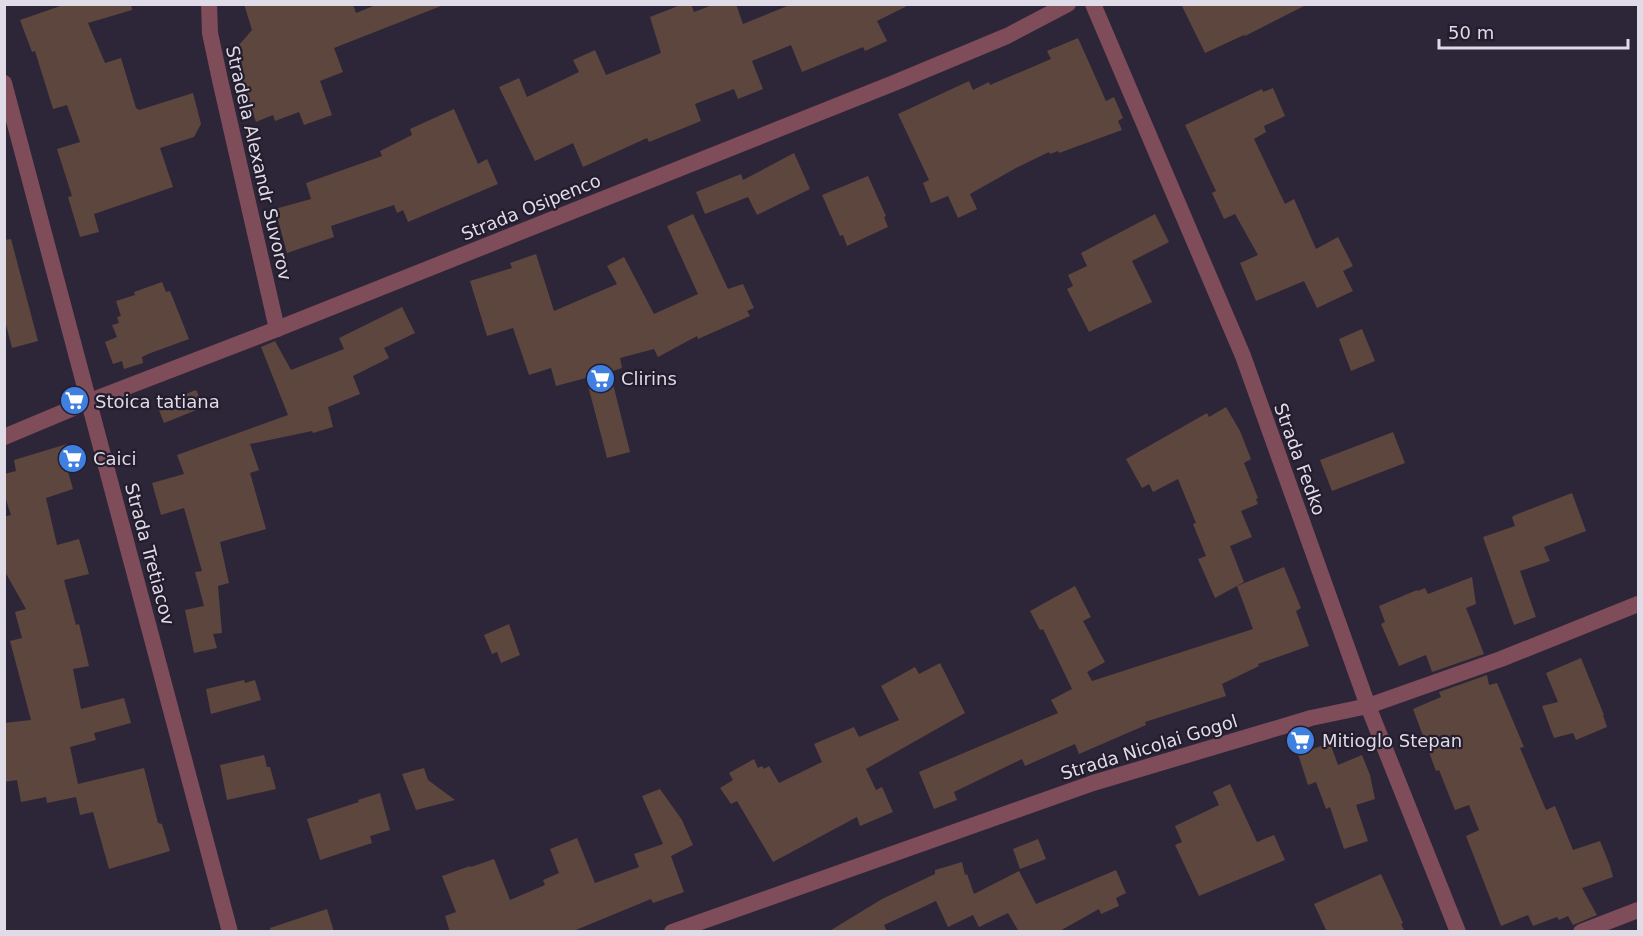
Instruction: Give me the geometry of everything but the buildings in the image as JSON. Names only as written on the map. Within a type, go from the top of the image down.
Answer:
[{"type":"street","name":"Stradela Alexandr Suvorov","points":[[209,4],[210,33],[277,329]]},
{"type":"street","name":"Strada Osipenco","points":[[4,437],[894,83],[1007,36],[1068,4]]},
{"type":"street","name":"Strada Fedko","points":[[1093,4],[1243,356],[1368,706],[1458,932]]},
{"type":"street","name":"Strada Tretiacov","points":[[4,83],[230,932]]},
{"type":"street","name":"Strada Nicolai Gogol","points":[[672,932],[1094,783],[1311,718],[1368,706],[1603,620],[1638,604]]},
{"type":"street","points":[[1581,932],[1638,910]]},
{"type":"place","name":"Clirins","points":[[600,378]]},
{"type":"place","name":"Stoica tatiana","points":[[74,401]]},
{"type":"place","name":"Caici","points":[[72,458]]},
{"type":"place","name":"Mitioglo Stepan","points":[[1301,740]]}]
